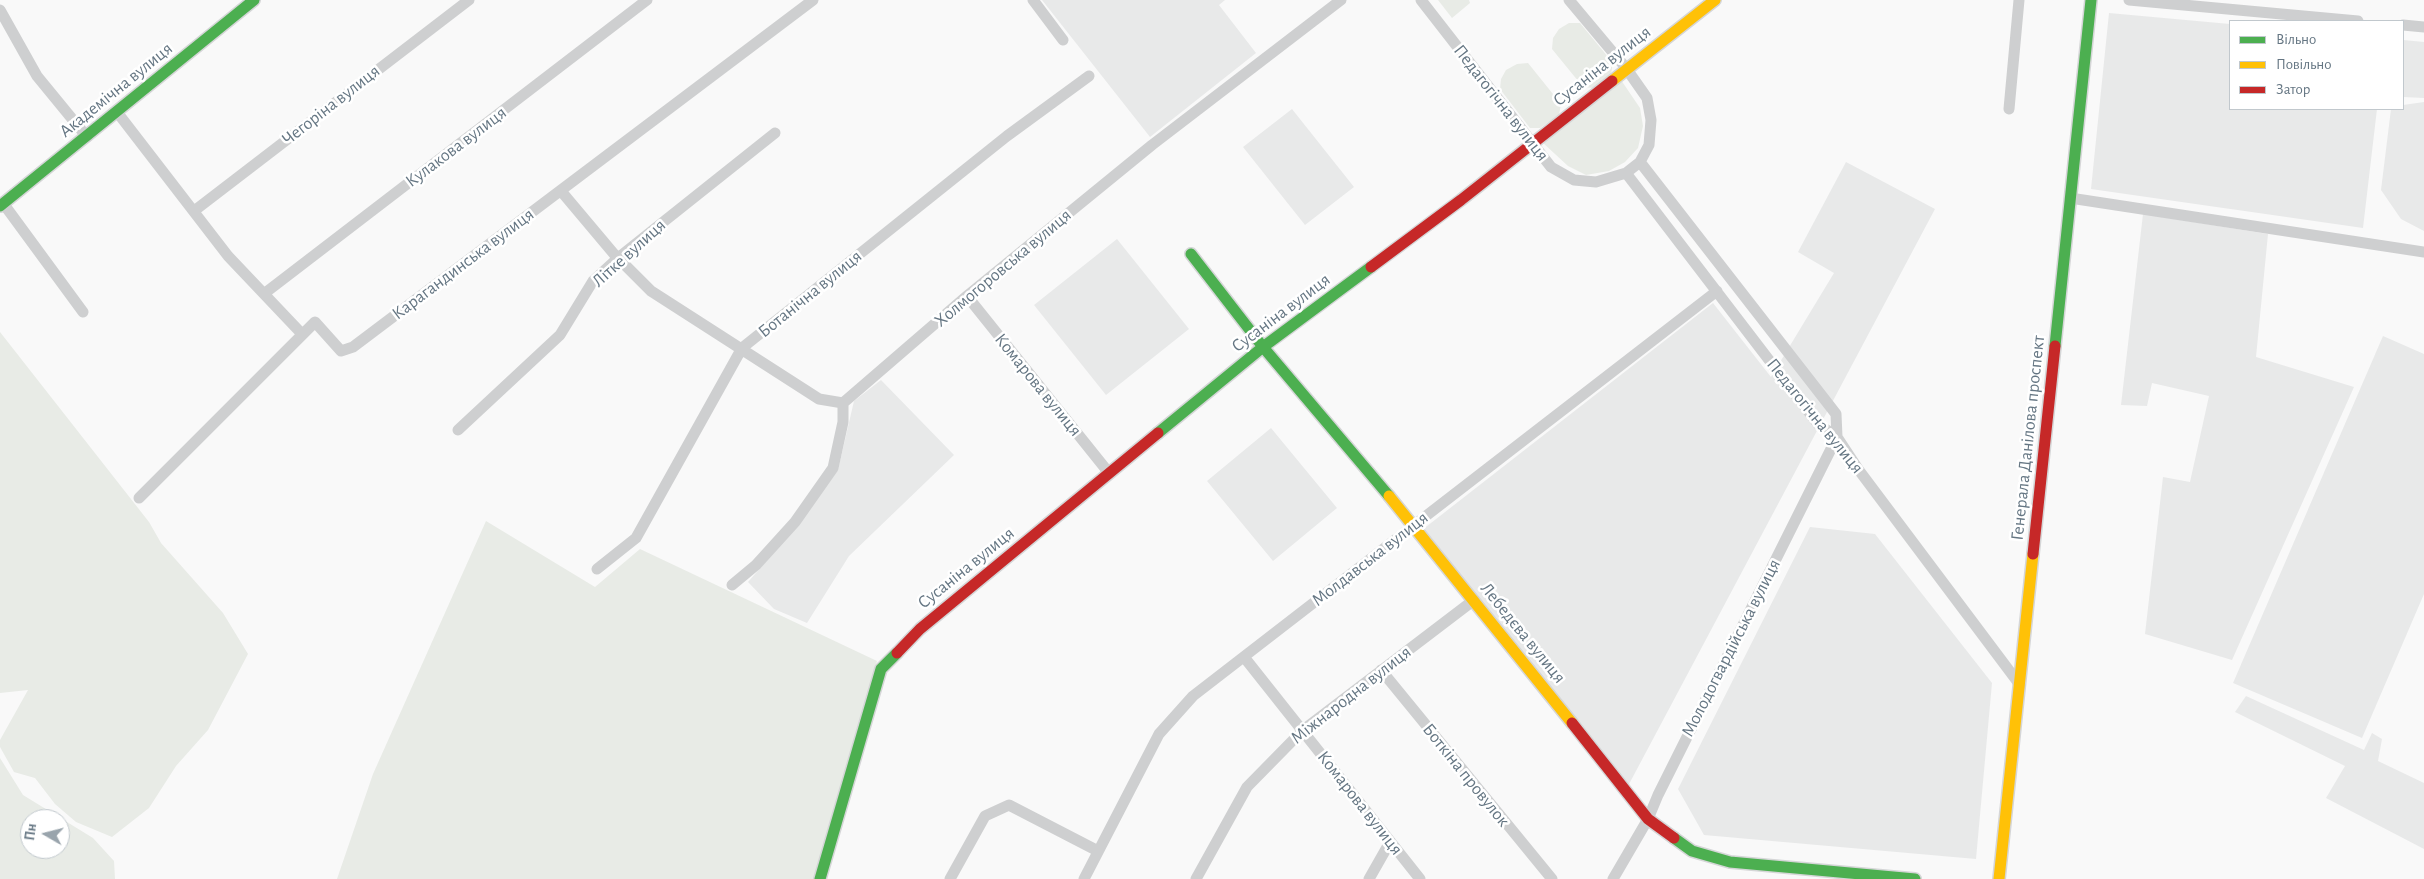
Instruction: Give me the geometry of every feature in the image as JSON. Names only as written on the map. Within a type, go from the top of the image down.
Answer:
[{"type":"street","name":"Академічна вулиця","points":[[1,205],[254,0]]},
{"type":"street","name":"Чегоріна вулиця","points":[[194,211],[469,0]]},
{"type":"street","name":"Кулакова вулиця","points":[[265,293],[647,0]]},
{"type":"street","name":"Карагандинська вулиця","points":[[139,498],[315,322],[342,351],[353,348],[813,0]]},
{"type":"street","points":[[1033,0],[1063,40]]},
{"type":"street","name":"Холмогоровська вулиця","points":[[843,403],[968,296],[1152,145],[1341,0]]},
{"type":"street","name":"Педагогічна вулиця","points":[[1421,0],[1551,167],[1574,180],[1596,182],[1626,173],[1640,162],[1649,145],[1651,120],[1647,98],[1626,68],[1570,0]]},
{"type":"street","name":"Сусаніна вулиця","points":[[820,879],[880,669],[920,629],[1263,348],[1461,200],[1532,142],[1715,0]]},
{"type":"street","points":[[2009,109],[2019,0]]},
{"type":"street","name":"Генерала Данілова проспект","points":[[1999,879],[2091,0]]},
{"type":"street","points":[[2130,0],[2215,4],[2350,20]]},
{"type":"street","points":[[0,10],[37,76],[87,137]]},
{"type":"street","points":[[2404,26],[2424,28]]},
{"type":"street","name":"Ботанічна вулиця","points":[[596,569],[636,538],[742,348],[1007,136],[1089,76]]},
{"type":"street","points":[[117,112],[228,256],[302,334]]},
{"type":"street","name":"Літке вулиця","points":[[458,430],[560,335],[593,281],[618,258],[775,133]]},
{"type":"street","name":"Педагогічна вулиця","points":[[1640,162],[1836,414]]},
{"type":"street","name":"Педагогічна вулиця","points":[[1626,173],[1818,424],[1837,437],[1858,469],[2020,685]]},
{"type":"street","points":[[562,191],[618,258],[652,292],[819,399],[843,403],[843,422],[833,468],[795,522],[756,565],[732,585]]},
{"type":"street","points":[[2070,198],[2424,252]]},
{"type":"street","points":[[1,205],[83,312]]},
{"type":"street","name":"Лебедєва вулиця","points":[[1191,254],[1263,348],[1414,526],[1648,819],[1692,851],[1730,862],[1915,879]]},
{"type":"street","name":"Молдавська вулиця","points":[[1084,879],[1159,734],[1193,696],[1717,290]]},
{"type":"street","name":"Комарова вулиця","points":[[968,296],[1110,474]]},
{"type":"street","name":"Молодогвардійська вулиця","points":[[1613,879],[1648,819],[1658,795],[1837,437],[1836,414]]},
{"type":"street","name":"Міжнародна вулиця","points":[[1196,879],[1247,787],[1302,731],[1474,600]]},
{"type":"street","name":"Комарова вулиця","points":[[1244,656],[1420,879]]},
{"type":"street","name":"Боткіна провулок","points":[[1381,670],[1552,879]]},
{"type":"street","points":[[950,879],[953,870],[985,816],[1009,805],[1098,851]]},
{"type":"street","points":[[1369,879],[1390,842]]},
{"type":"shaded area","points":[[1042,0],[1225,0],[1219,5],[1256,53],[1150,137]]},
{"type":"shaded area","points":[[1438,0],[1469,0],[1470,3],[1452,18]]},
{"type":"shaded area","points":[[2109,13],[2229,24],[2229,110],[2377,110],[2363,228],[2091,189]]},
{"type":"shaded area","points":[[1569,23],[1580,23],[1613,63],[1611,74],[1593,88],[1583,87],[1552,49],[1553,38],[1559,29]]},
{"type":"shaded area","points":[[2404,40],[2424,42],[2424,98],[2404,97]]},
{"type":"shaded area","points":[[1528,63],[1561,104],[1559,115],[1540,128],[1530,128],[1500,89],[1501,79],[1506,70],[1517,64]]},
{"type":"shaded area","points":[[1621,80],[1640,108],[1643,126],[1638,148],[1625,162],[1609,171],[1586,175],[1568,166],[1542,142]]},
{"type":"shaded area","points":[[2424,102],[2424,231],[2401,219],[2381,190],[2391,110],[2404,110],[2404,105]]},
{"type":"shaded area","points":[[1292,109],[1354,187],[1305,225],[1243,147]]},
{"type":"shaded area","points":[[1846,162],[1935,209],[1628,786],[1422,530],[1713,303],[1771,377],[1834,273],[1798,252]]},
{"type":"shaded area","points":[[2143,214],[2268,234],[2256,357],[2354,387],[2232,660],[2145,634],[2163,477],[2190,482],[2209,396],[2152,383],[2147,406],[2121,405]]},
{"type":"shaded area","points":[[1117,239],[1189,329],[1106,395],[1034,305]]},
{"type":"shaded area","points":[[0,332],[149,522],[161,543],[223,613],[248,654],[208,730],[176,766],[149,808],[112,837],[76,822],[70,817],[70,809],[61,809],[55,804],[35,778],[14,772],[0,747],[0,740],[28,690],[0,693]]},
{"type":"shaded area","points":[[2383,336],[2424,354],[2424,594],[2362,738],[2233,683]]},
{"type":"shaded area","points":[[881,380],[954,455],[849,556],[807,623],[774,609],[748,582],[798,525],[838,470],[854,401]]},
{"type":"shaded area","points":[[1271,428],[1337,508],[1273,561],[1207,481]]},
{"type":"shaded area","points":[[486,521],[595,587],[640,549],[877,661],[817,879],[337,879],[373,774]]},
{"type":"shaded area","points":[[1810,527],[1875,534],[1992,683],[1976,859],[1704,835],[1678,789]]},
{"type":"shaded area","points":[[2246,696],[2364,750],[2372,733],[2382,739],[2378,761],[2424,783],[2424,849],[2326,798],[2345,766],[2235,712]]},
{"type":"shaded area","points":[[0,758],[23,795],[46,809],[20,809],[20,859],[70,859],[70,824],[93,838],[114,861],[115,879],[0,879]]},
{"type":"traffic: fast","points":[[0,206],[254,0]]},
{"type":"traffic: fast","points":[[2055,346],[2091,0]]},
{"type":"traffic: fast","points":[[1191,254],[1263,347],[1389,496]]},
{"type":"traffic: fast","points":[[1158,433],[1263,347],[1371,267]]},
{"type":"traffic: fast","points":[[820,879],[881,669],[897,653]]},
{"type":"traffic: fast","points":[[1674,838],[1692,851],[1730,862],[1915,879]]},
{"type":"traffic: slow","points":[[1612,81],[1715,0]]},
{"type":"traffic: slow","points":[[1389,496],[1572,723]]},
{"type":"traffic: slow","points":[[1999,879],[2033,554]]},
{"type":"traffic: jam","points":[[1371,267],[1461,200],[1612,81]]},
{"type":"traffic: jam","points":[[2033,554],[2055,346]]},
{"type":"traffic: jam","points":[[897,653],[920,629],[1158,433]]},
{"type":"traffic: jam","points":[[1572,723],[1648,819],[1674,838]]}]
